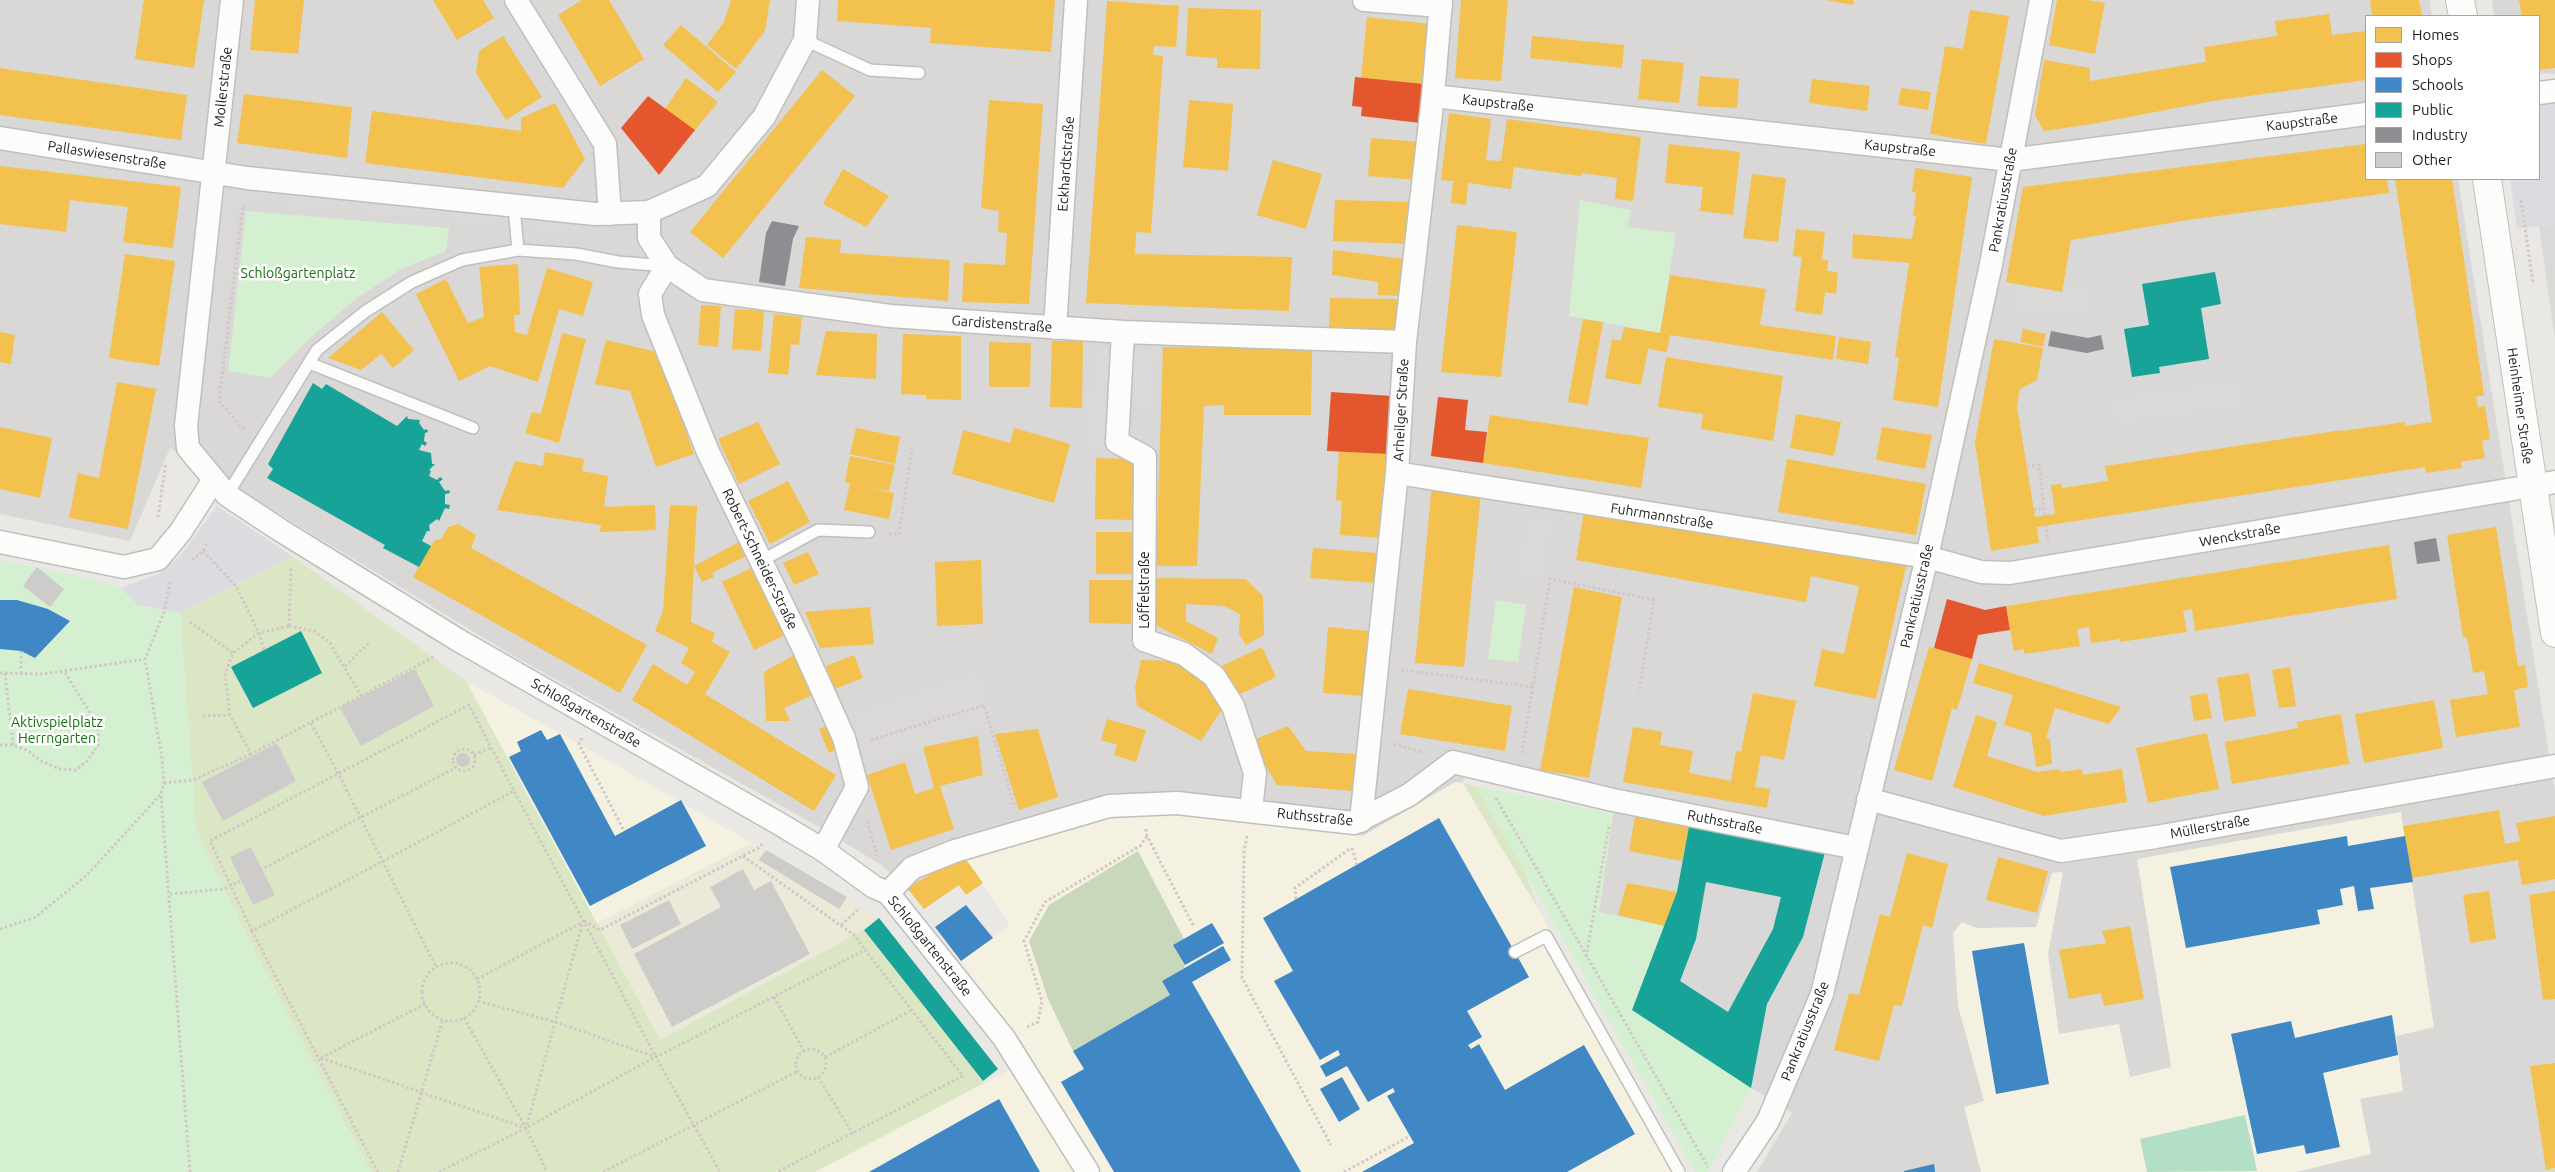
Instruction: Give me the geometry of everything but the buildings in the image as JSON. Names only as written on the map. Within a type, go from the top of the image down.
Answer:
[{"type":"street","name":"Mollerstraße","points":[[214,173],[232,0]]},
{"type":"street","points":[[516,0],[605,144],[610,214]]},
{"type":"street","points":[[0,542],[124,567],[158,560],[220,488],[188,448],[186,426],[214,173],[514,207],[610,214],[649,212],[707,186],[764,117],[805,40],[808,0]]},
{"type":"street","name":"Eckhardtstraße","points":[[1055,328],[1076,0]]},
{"type":"street","points":[[1364,0],[1441,3]]},
{"type":"street","name":"Pankratiusstraße","points":[[1734,1172],[1768,1121],[1822,994],[1927,557],[1990,269],[2041,0]]},
{"type":"street","points":[[2460,0],[2463,15]]},
{"type":"street","name":"Arheilger Straße","points":[[1358,822],[1371,736],[1397,473],[1405,342],[1433,96],[1441,3]]},
{"type":"street","points":[[2540,93],[2555,90]]},
{"type":"street","name":"Kaupstraße","points":[[1433,96],[2010,160],[2365,114]]},
{"type":"street","name":"Pallaswiesenstraße","points":[[0,138],[214,173]]},
{"type":"street","name":"Heinheimer Straße","points":[[2487,180],[2543,483],[2555,633]]},
{"type":"street","name":"Gardistenstraße","points":[[649,212],[649,238],[667,266],[703,290],[890,316],[1123,332],[1405,342]]},
{"type":"street","name":"Robert-Schneider-Straße","points":[[667,266],[650,294],[653,315],[708,452],[802,645],[846,747],[858,787]]},
{"type":"street","name":"Löffelstraße","points":[[1123,332],[1117,442],[1145,458],[1144,640],[1184,654],[1214,676],[1233,706],[1255,773],[1251,810]]},
{"type":"street","name":"Fuhrmannstraße","points":[[1397,473],[1927,557]]},
{"type":"street","name":"Wenckstraße","points":[[1927,557],[1981,572],[2010,573],[2543,483]]},
{"type":"street","name":"Schloßgartenstraße","points":[[220,488],[458,640],[778,822],[823,850],[874,887],[888,893],[1004,1038],[1088,1172]]},
{"type":"street","name":"Ruthsstraße","points":[[888,893],[912,868],[955,851],[1109,806],[1177,803],[1358,822],[1409,795],[1453,762],[1480,770],[1613,800],[1856,848]]},
{"type":"street","name":"Müllerstraße","points":[[1868,799],[2061,851],[2156,837],[2555,766]]},
{"type":"street","points":[[823,850],[858,787]]},
{"type":"lane","points":[[805,40],[870,70],[919,73]]},
{"type":"lane","points":[[514,207],[518,250]]},
{"type":"lane","points":[[220,488],[257,445],[317,350],[359,316],[412,282],[462,260],[518,250],[576,254],[618,262],[667,266]]},
{"type":"lane","points":[[309,364],[473,428]]},
{"type":"lane","points":[[761,561],[818,530],[869,532]]},
{"type":"lane","points":[[1515,952],[1546,936],[1679,1172]]},
{"type":"path","points":[[253,206],[243,206],[219,401],[257,445]]},
{"type":"path","points":[[869,532],[899,534],[912,449]]},
{"type":"path","points":[[157,522],[167,459]]},
{"type":"path","points":[[2028,466],[2039,465],[2045,516]]},
{"type":"path","points":[[2034,510],[2044,508]]},
{"type":"path","points":[[203,551],[236,586],[259,632],[264,650]]},
{"type":"path","points":[[161,555],[167,567],[170,580],[168,598],[145,659],[162,759],[164,783],[161,794],[190,1172]]},
{"type":"path","points":[[289,626],[291,567]]},
{"type":"path","points":[[1517,778],[1534,687],[1550,579],[1654,600],[1639,692]]},
{"type":"path","points":[[190,622],[234,653]]},
{"type":"path","points":[[251,754],[230,715],[225,674],[234,653],[259,632],[289,626],[314,631],[330,643],[361,696]]},
{"type":"path","points":[[164,783],[193,780],[251,754],[432,658],[458,640]]},
{"type":"path","points":[[345,666],[369,643]]},
{"type":"path","points":[[21,651],[21,674]]},
{"type":"path","points":[[0,673],[21,674],[64,671],[145,659]]},
{"type":"path","points":[[1378,666],[1534,687]]},
{"type":"path","points":[[0,745],[13,745],[27,750],[41,761],[60,768],[76,770],[88,760],[98,745],[98,729],[64,671]]},
{"type":"path","points":[[5,673],[13,745]]},
{"type":"path","points":[[378,1172],[252,930],[210,841],[469,705],[490,748],[656,1057],[720,1172]]},
{"type":"path","points":[[846,747],[984,705],[1023,832]]},
{"type":"path","points":[[203,716],[230,715]]},
{"type":"path","points":[[593,716],[579,744],[624,831]]},
{"type":"path","points":[[310,723],[338,773],[381,862],[436,967]]},
{"type":"path","points":[[1371,736],[1453,762]]},
{"type":"path","points":[[474,756],[490,748]]},
{"type":"path","points":[[468,750],[474,756],[475,763],[472,769],[464,772],[455,768],[452,758],[456,752],[468,750]]},
{"type":"path","points":[[170,894],[224,889],[455,768]]},
{"type":"path","points":[[1480,770],[1586,958],[1711,1172]]},
{"type":"path","points":[[858,787],[888,893]]},
{"type":"path","points":[[252,930],[514,791]]},
{"type":"path","points":[[0,929],[36,917],[88,874],[161,794]]},
{"type":"path","points":[[1586,958],[1613,800]]},
{"type":"path","points":[[1251,810],[1244,852],[1242,978],[1331,1145]]},
{"type":"path","points":[[583,921],[600,930],[760,847],[778,822]]},
{"type":"path","points":[[1357,865],[1352,848],[1358,822]]},
{"type":"path","points":[[1004,1038],[1038,1022],[1042,1001],[1024,941],[1046,902],[1140,846],[1147,836],[1194,927]]},
{"type":"path","points":[[1296,899],[1295,888],[1352,848]]},
{"type":"path","points":[[742,856],[854,935],[910,1011],[963,1076],[777,1172]]},
{"type":"path","points":[[477,979],[583,921]]},
{"type":"path","points":[[526,1128],[583,921]]},
{"type":"path","points":[[439,1172],[526,1128],[656,1057],[865,950]]},
{"type":"path","points":[[454,963],[472,971],[477,979],[478,1001],[464,1018],[443,1019],[430,1012],[425,1004],[422,990],[424,980],[436,967],[454,963]]},
{"type":"path","points":[[774,997],[804,1051]]},
{"type":"path","points":[[478,1001],[554,1022],[656,1057]]},
{"type":"path","points":[[320,1058],[425,1004]]},
{"type":"path","points":[[825,1057],[910,1011]]},
{"type":"path","points":[[464,1018],[526,1128],[547,1172]]},
{"type":"path","points":[[398,1172],[443,1019]]},
{"type":"path","points":[[813,1049],[825,1057],[825,1070],[818,1077],[804,1078],[798,1071],[798,1057],[804,1051],[813,1049]]},
{"type":"path","points":[[320,1058],[526,1128]]},
{"type":"path","points":[[603,1172],[798,1071]]},
{"type":"path","points":[[818,1077],[853,1134]]},
{"type":"path","points":[[1344,1172],[1410,1136]]},
{"type":"shaded area","points":[[0,0],[2430,0],[2432,15],[2365,15],[2365,180],[2458,180],[2555,792],[2555,1172],[1757,1172],[1792,1113],[1632,1010],[1664,927],[1599,912],[1613,814],[1613,793],[1465,764],[1463,783],[1455,782],[1363,836],[1170,812],[947,865],[907,888],[880,864],[812,823],[514,656],[170,448],[130,541],[0,514]]},
{"type":"shaded area","points":[[2492,0],[2555,0],[2555,74],[2540,73],[2540,15],[2494,15]]},
{"type":"shaded area","points":[[2555,91],[2555,224],[2517,229],[2510,180],[2540,180],[2540,93]]},
{"type":"shaded area","points":[[215,173],[595,214],[593,235],[239,201],[215,399],[190,397]]},
{"type":"shaded area","points":[[2555,224],[2555,340],[2539,226]]},
{"type":"shaded area","points":[[2092,287],[2092,310],[2015,310],[2015,288]]},
{"type":"shaded area","points":[[1092,348],[1158,350],[1155,411],[1124,410],[1122,448],[1088,447]]},
{"type":"shaded area","points":[[2242,379],[2246,406],[2116,425],[2112,398]]},
{"type":"shaded area","points":[[217,506],[292,556],[180,613],[138,605],[121,588],[160,573],[181,555]]},
{"type":"shaded area","points":[[1527,516],[1552,519],[1543,577],[1518,573]]},
{"type":"shaded area","points":[[979,670],[996,725],[865,768],[848,713]]},
{"type":"shaded area","points":[[466,681],[579,744],[752,843],[596,924]]},
{"type":"shaded area","points":[[1456,782],[1463,783],[1537,907],[1687,1172],[815,1172],[1032,1058],[961,961],[1010,925],[965,858],[1126,812],[1170,812],[1363,836]]},
{"type":"shaded area","points":[[2401,812],[2434,1027],[2396,1036],[2403,1091],[2360,1099],[2371,1154],[2296,1172],[1981,1172],[1964,1107],[1984,1101],[1958,1006],[1953,933],[1962,922],[1977,928],[2036,927],[2052,873],[2063,872],[2048,954],[2059,1034],[2119,1024],[2130,1077],[2171,1067],[2137,859]]},
{"type":"shaded area","points":[[752,843],[829,886],[879,918],[854,935],[660,1040],[596,924]]},
{"type":"green space","points":[[1580,200],[1631,210],[1627,227],[1676,233],[1660,333],[1569,316]]},
{"type":"green space","name":"Schloßgartenplatz","points":[[246,211],[449,228],[446,251],[403,268],[357,298],[311,337],[270,378],[228,371]]},
{"type":"green space","points":[[292,556],[466,681],[660,1040],[864,930],[984,1083],[815,1172],[371,1172],[248,938],[196,830],[180,613]]},
{"type":"green space","name":"Aktivspielplatz Herrngarten","points":[[0,560],[73,575],[121,588],[138,605],[180,613],[196,830],[248,938],[371,1172],[0,1172]]},
{"type":"green space","points":[[1496,600],[1526,605],[1518,662],[1488,659]]},
{"type":"green space","points":[[1463,783],[1476,786],[1526,874],[1537,907]]},
{"type":"green space","points":[[1476,786],[1613,814],[1599,912],[1664,926],[1632,1010],[1751,1088],[1708,1172],[1695,1172]]},
{"type":"green space","points":[[1138,851],[1184,939],[1174,945],[1185,965],[1184,968],[1162,981],[1170,995],[1073,1051],[1048,999],[1029,941],[1049,905]]},
{"type":"green space","points":[[2245,1115],[2257,1171],[2147,1172],[2140,1139]]}]
